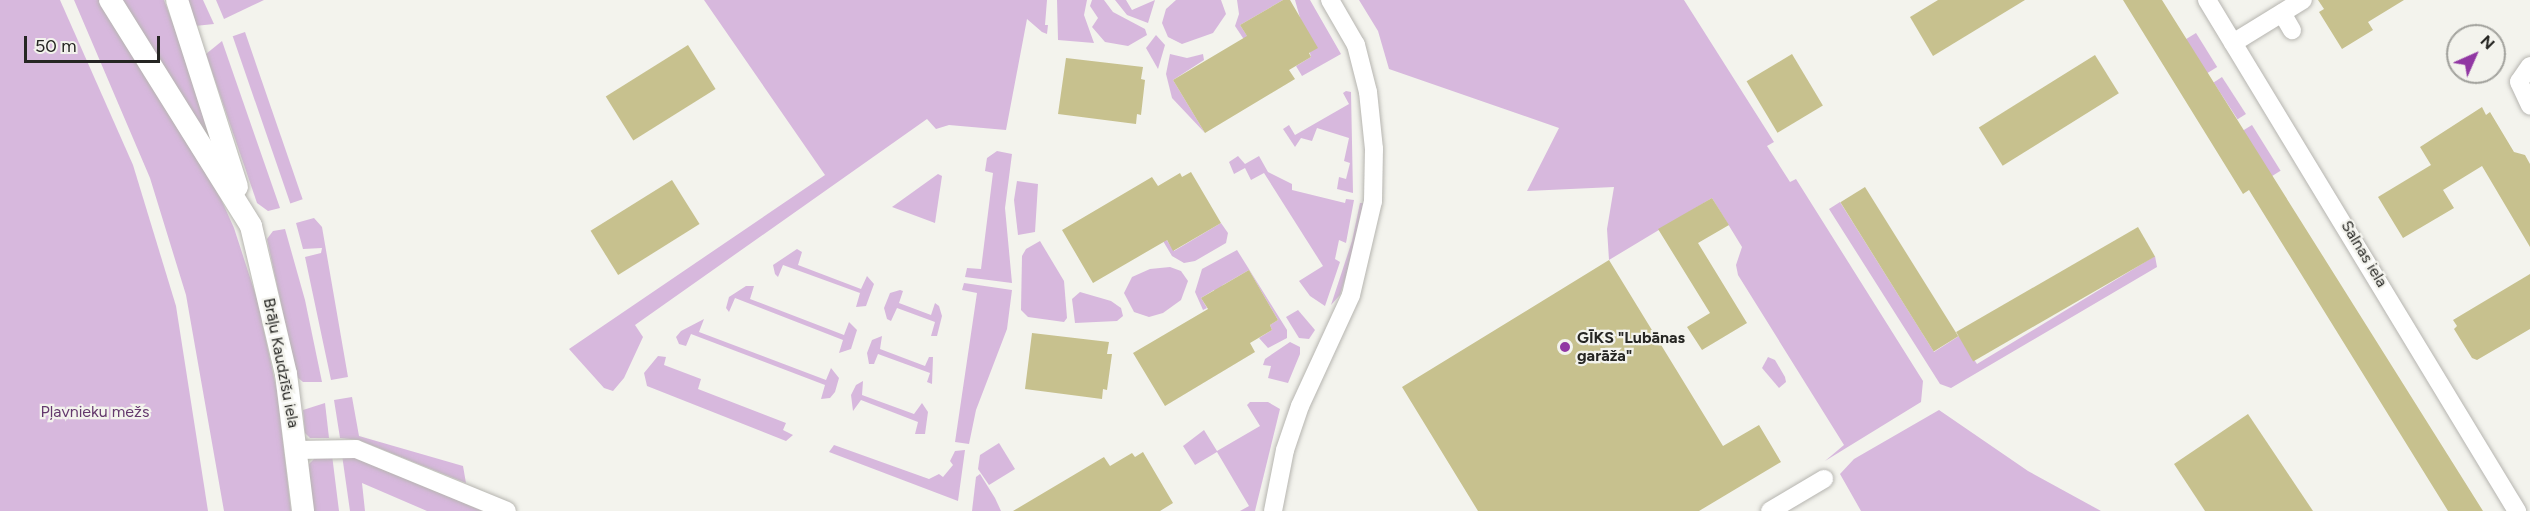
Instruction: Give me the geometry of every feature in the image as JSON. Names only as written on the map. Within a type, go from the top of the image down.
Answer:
[{"type":"street","name":"Brāļu Kaudzīšu iela","points":[[110,0],[247,217]]},
{"type":"street","name":"Brāļu Kaudzīšu iela","points":[[177,0],[247,217],[284,368],[297,450],[303,511]]},
{"type":"street","points":[[1273,511],[1285,450],[1300,406],[1352,296],[1373,201],[1374,149],[1368,92],[1356,45],[1330,0]]},
{"type":"street","name":"Salnas iela","points":[[2207,0],[2517,511]]},
{"type":"street","points":[[2233,43],[2303,0]]},
{"type":"street","points":[[2282,13],[2292,30]]},
{"type":"street","points":[[2530,66],[2519,82],[2530,106]]},
{"type":"street","points":[[297,450],[356,449],[507,511]]},
{"type":"street","points":[[1770,511],[1824,479]]},
{"type":"green space","name":"Pļavnieku mežs","points":[[0,0],[60,0],[133,165],[176,306],[208,511],[0,511]]},
{"type":"green space","points":[[74,0],[101,0],[221,199],[234,228],[257,299],[277,391],[291,511],[224,511],[186,295],[150,178]]},
{"type":"green space","points":[[121,0],[164,0],[228,168]]},
{"type":"green space","points":[[185,0],[203,0],[214,24],[195,26]]},
{"type":"green space","points":[[216,0],[264,0],[224,19]]},
{"type":"green space","points":[[704,0],[1047,0],[1045,25],[1048,25],[1047,34],[1027,19],[1006,130],[949,125],[936,129],[927,119],[635,325],[643,337],[624,378],[613,391],[604,388],[569,349],[825,175]]},
{"type":"green space","points":[[1057,0],[1087,0],[1084,15],[1094,43],[1058,40]]},
{"type":"green space","points":[[1092,0],[1104,0],[1113,12],[1145,29],[1147,35],[1128,46],[1105,42],[1092,27],[1098,18],[1090,6]]},
{"type":"green space","points":[[1115,0],[1126,0],[1132,10],[1155,0],[1148,23],[1127,15]]},
{"type":"green space","points":[[1176,0],[1221,0],[1226,14],[1213,33],[1182,44],[1168,37],[1162,23],[1166,9]]},
{"type":"green space","points":[[1237,0],[1283,0],[1240,25],[1251,42],[1247,44],[1235,26],[1239,14]]},
{"type":"green space","points":[[1295,0],[1310,0],[1341,54],[1302,76],[1296,66],[1311,57]]},
{"type":"green space","points":[[1359,0],[1684,0],[1774,142],[1767,146],[1790,182],[1796,179],[1923,381],[1921,402],[1825,461],[1844,445],[1738,275],[1736,265],[1742,247],[1712,198],[1609,260],[1607,229],[1614,187],[1527,191],[1559,128],[1389,69],[1378,31]]},
{"type":"green space","points":[[245,32],[303,199],[290,204],[233,36]]},
{"type":"green space","points":[[2196,33],[2217,67],[2207,73],[2186,39]]},
{"type":"green space","points":[[1156,35],[1165,45],[1158,69],[1146,48]]},
{"type":"green space","points":[[222,41],[280,208],[268,211],[257,203],[206,54]]},
{"type":"green space","points":[[1170,54],[1187,58],[1203,54],[1204,60],[1173,80],[1205,133],[1172,98],[1166,74]]},
{"type":"green space","points":[[2222,77],[2246,114],[2238,119],[2214,82]]},
{"type":"green space","points":[[1351,92],[1353,193],[1337,189],[1339,177],[1346,179],[1350,163],[1344,161],[1349,138],[1317,128],[1312,141],[1301,138],[1295,147],[1283,129],[1289,125],[1295,135],[1349,104],[1343,93]]},
{"type":"green space","points":[[2252,125],[2281,171],[2271,177],[2243,131]]},
{"type":"green space","points":[[997,151],[1012,154],[1005,208],[1012,283],[965,277],[967,268],[981,269],[993,173],[985,171],[987,158]]},
{"type":"green space","points":[[1238,156],[1245,164],[1259,156],[1268,172],[1292,184],[1292,190],[1345,203],[1346,199],[1354,200],[1346,243],[1339,240],[1335,259],[1340,262],[1325,306],[1310,296],[1299,281],[1323,266],[1264,173],[1251,180],[1245,168],[1234,174],[1229,162]]},
{"type":"green space","points":[[938,174],[942,176],[935,223],[892,207]]},
{"type":"green space","points":[[1017,181],[1038,184],[1035,232],[1018,235],[1014,200]]},
{"type":"green space","points":[[1840,202],[1934,352],[1959,336],[1977,364],[2155,256],[2157,267],[1951,388],[1940,384],[1829,209]]},
{"type":"green space","points":[[1360,203],[1363,203],[1356,244],[1340,295],[1331,305],[1352,241]]},
{"type":"green space","points":[[314,218],[322,227],[348,377],[331,380],[305,257],[321,253],[322,248],[303,249],[296,223]]},
{"type":"green space","points":[[1221,223],[1228,233],[1226,243],[1195,261],[1184,263],[1172,256],[1163,241],[1166,239],[1174,251]]},
{"type":"green space","points":[[285,229],[305,300],[322,382],[303,382],[297,377],[267,239],[273,231]]},
{"type":"green space","points":[[1040,241],[1064,281],[1067,318],[1064,322],[1028,317],[1021,310],[1022,256],[1026,249]]},
{"type":"green space","points":[[797,249],[802,252],[798,265],[861,289],[867,276],[874,284],[866,306],[856,307],[860,293],[783,265],[778,277],[773,265]]},
{"type":"green space","points":[[1237,250],[1287,330],[1287,338],[1268,348],[1259,338],[1272,330],[1270,325],[1278,320],[1249,270],[1223,285],[1216,294],[1214,290],[1201,298],[1207,308],[1203,310],[1195,292],[1202,269]]},
{"type":"green space","points":[[1170,267],[1181,271],[1188,281],[1181,300],[1163,313],[1149,317],[1134,312],[1124,293],[1132,277],[1150,269]]},
{"type":"green space","points":[[964,283],[1012,290],[1007,329],[976,410],[969,444],[955,442],[977,293],[962,290]]},
{"type":"green space","points":[[746,286],[754,286],[750,299],[844,335],[849,322],[857,330],[851,349],[839,353],[843,340],[735,298],[729,312],[726,308],[729,297]]},
{"type":"green space","points":[[903,291],[899,303],[931,315],[935,303],[939,306],[942,316],[937,336],[931,336],[935,322],[897,308],[891,321],[887,319],[884,308],[890,293]]},
{"type":"green space","points":[[1080,292],[1111,301],[1121,308],[1123,316],[1117,321],[1075,323],[1072,299]]},
{"type":"green space","points":[[1298,310],[1315,330],[1309,339],[1299,338],[1286,317]]},
{"type":"green space","points":[[704,319],[699,332],[826,380],[831,368],[839,378],[835,392],[830,398],[821,399],[825,385],[691,334],[686,346],[679,344],[676,337],[681,331]]},
{"type":"green space","points":[[882,336],[880,349],[925,366],[929,357],[933,357],[932,384],[927,382],[930,373],[878,354],[874,364],[869,364],[867,353],[872,340]]},
{"type":"green space","points":[[1290,342],[1300,347],[1300,354],[1288,383],[1268,378],[1271,366],[1263,365],[1265,359]]},
{"type":"green space","points":[[658,356],[666,357],[664,365],[701,379],[698,389],[786,423],[783,430],[793,435],[786,441],[647,386],[644,373]]},
{"type":"green space","points":[[1768,357],[1775,360],[1785,377],[1786,382],[1779,388],[1762,368]]},
{"type":"green space","points":[[863,381],[862,395],[914,414],[922,403],[928,412],[925,434],[915,434],[918,422],[861,400],[853,411],[851,395],[856,385]]},
{"type":"green space","points":[[352,397],[359,436],[463,466],[466,483],[359,440],[340,438],[334,400]]},
{"type":"green space","points":[[1250,402],[1268,402],[1280,409],[1255,511],[1240,511],[1249,506],[1217,452],[1195,465],[1183,446],[1204,430],[1217,451],[1260,426],[1247,405]]},
{"type":"green space","points":[[325,403],[329,438],[310,438],[305,433],[303,410]]},
{"type":"green space","points":[[1939,410],[2028,471],[2101,511],[1861,511],[1840,474],[1854,459]]},
{"type":"green space","points":[[999,443],[1015,469],[989,485],[978,469],[980,455]]},
{"type":"green space","points":[[834,445],[929,479],[939,474],[943,477],[953,465],[950,461],[955,451],[965,450],[958,501],[829,452]]},
{"type":"green space","points":[[332,455],[339,511],[312,511],[309,464],[315,458]]},
{"type":"green space","points":[[342,455],[367,460],[482,511],[427,511],[362,483],[365,511],[350,511]]},
{"type":"green space","points":[[980,474],[1001,511],[972,511],[976,477]]},
{"type":"building","points":[[1283,0],[1290,0],[1318,48],[1309,53],[1311,57],[1289,70],[1295,79],[1205,133],[1173,80],[1247,36],[1240,25]]},
{"type":"building","points":[[1938,0],[2025,0],[1933,56],[1910,17]]},
{"type":"building","points":[[2123,0],[2162,0],[2483,511],[2448,511],[2249,190],[2243,194]]},
{"type":"building","points":[[2318,0],[2404,0],[2368,22],[2373,30],[2342,49],[2319,12],[2324,9]]},
{"type":"building","points":[[688,45],[716,89],[633,141],[606,96]]},
{"type":"building","points":[[1792,54],[1823,105],[1777,133],[1747,81]]},
{"type":"building","points":[[2095,55],[2119,93],[2003,166],[1979,128]]},
{"type":"building","points":[[1066,58],[1143,67],[1141,79],[1145,80],[1141,115],[1137,114],[1136,124],[1058,114]]},
{"type":"building","points":[[2482,107],[2486,115],[2490,112],[2514,152],[2525,155],[2530,164],[2530,247],[2482,166],[2443,190],[2454,208],[2403,238],[2378,197],[2431,165],[2420,147]]},
{"type":"building","points":[[1191,172],[1221,223],[1173,251],[1167,240],[1093,283],[1062,230],[1152,177],[1158,186],[1180,173],[1182,177]]},
{"type":"building","points":[[672,180],[700,224],[618,275],[591,231]]},
{"type":"building","points":[[1865,187],[1958,336],[1934,352],[1840,202]]},
{"type":"building","points":[[1712,198],[1729,225],[1698,243],[1747,323],[1702,350],[1687,327],[1710,313],[1658,229]]},
{"type":"building","points":[[2138,227],[2155,256],[1973,361],[1956,332]]},
{"type":"building","name":"GĪKS \"Lubānas garāža\"","points":[[1609,260],[1723,446],[1759,425],[1781,462],[1699,511],[1478,511],[1402,387]]},
{"type":"building","points":[[1249,270],[1278,320],[1270,325],[1272,330],[1250,343],[1255,352],[1165,406],[1133,353],[1208,309],[1201,298]]},
{"type":"building","points":[[2530,274],[2530,329],[2477,360],[2472,358],[2454,329],[2457,326],[2453,320]]},
{"type":"building","points":[[1032,333],[1109,342],[1107,354],[1112,354],[1107,390],[1103,389],[1102,399],[1025,389]]},
{"type":"building","points":[[2248,414],[2313,511],[2205,511],[2174,464]]},
{"type":"building","points":[[1143,452],[1173,503],[1160,511],[1013,511],[1104,457],[1110,466],[1132,453],[1135,457]]},
{"type":"place","name":"GĪKS \"Lubānas garāža\"","points":[[1565,347]]}]
